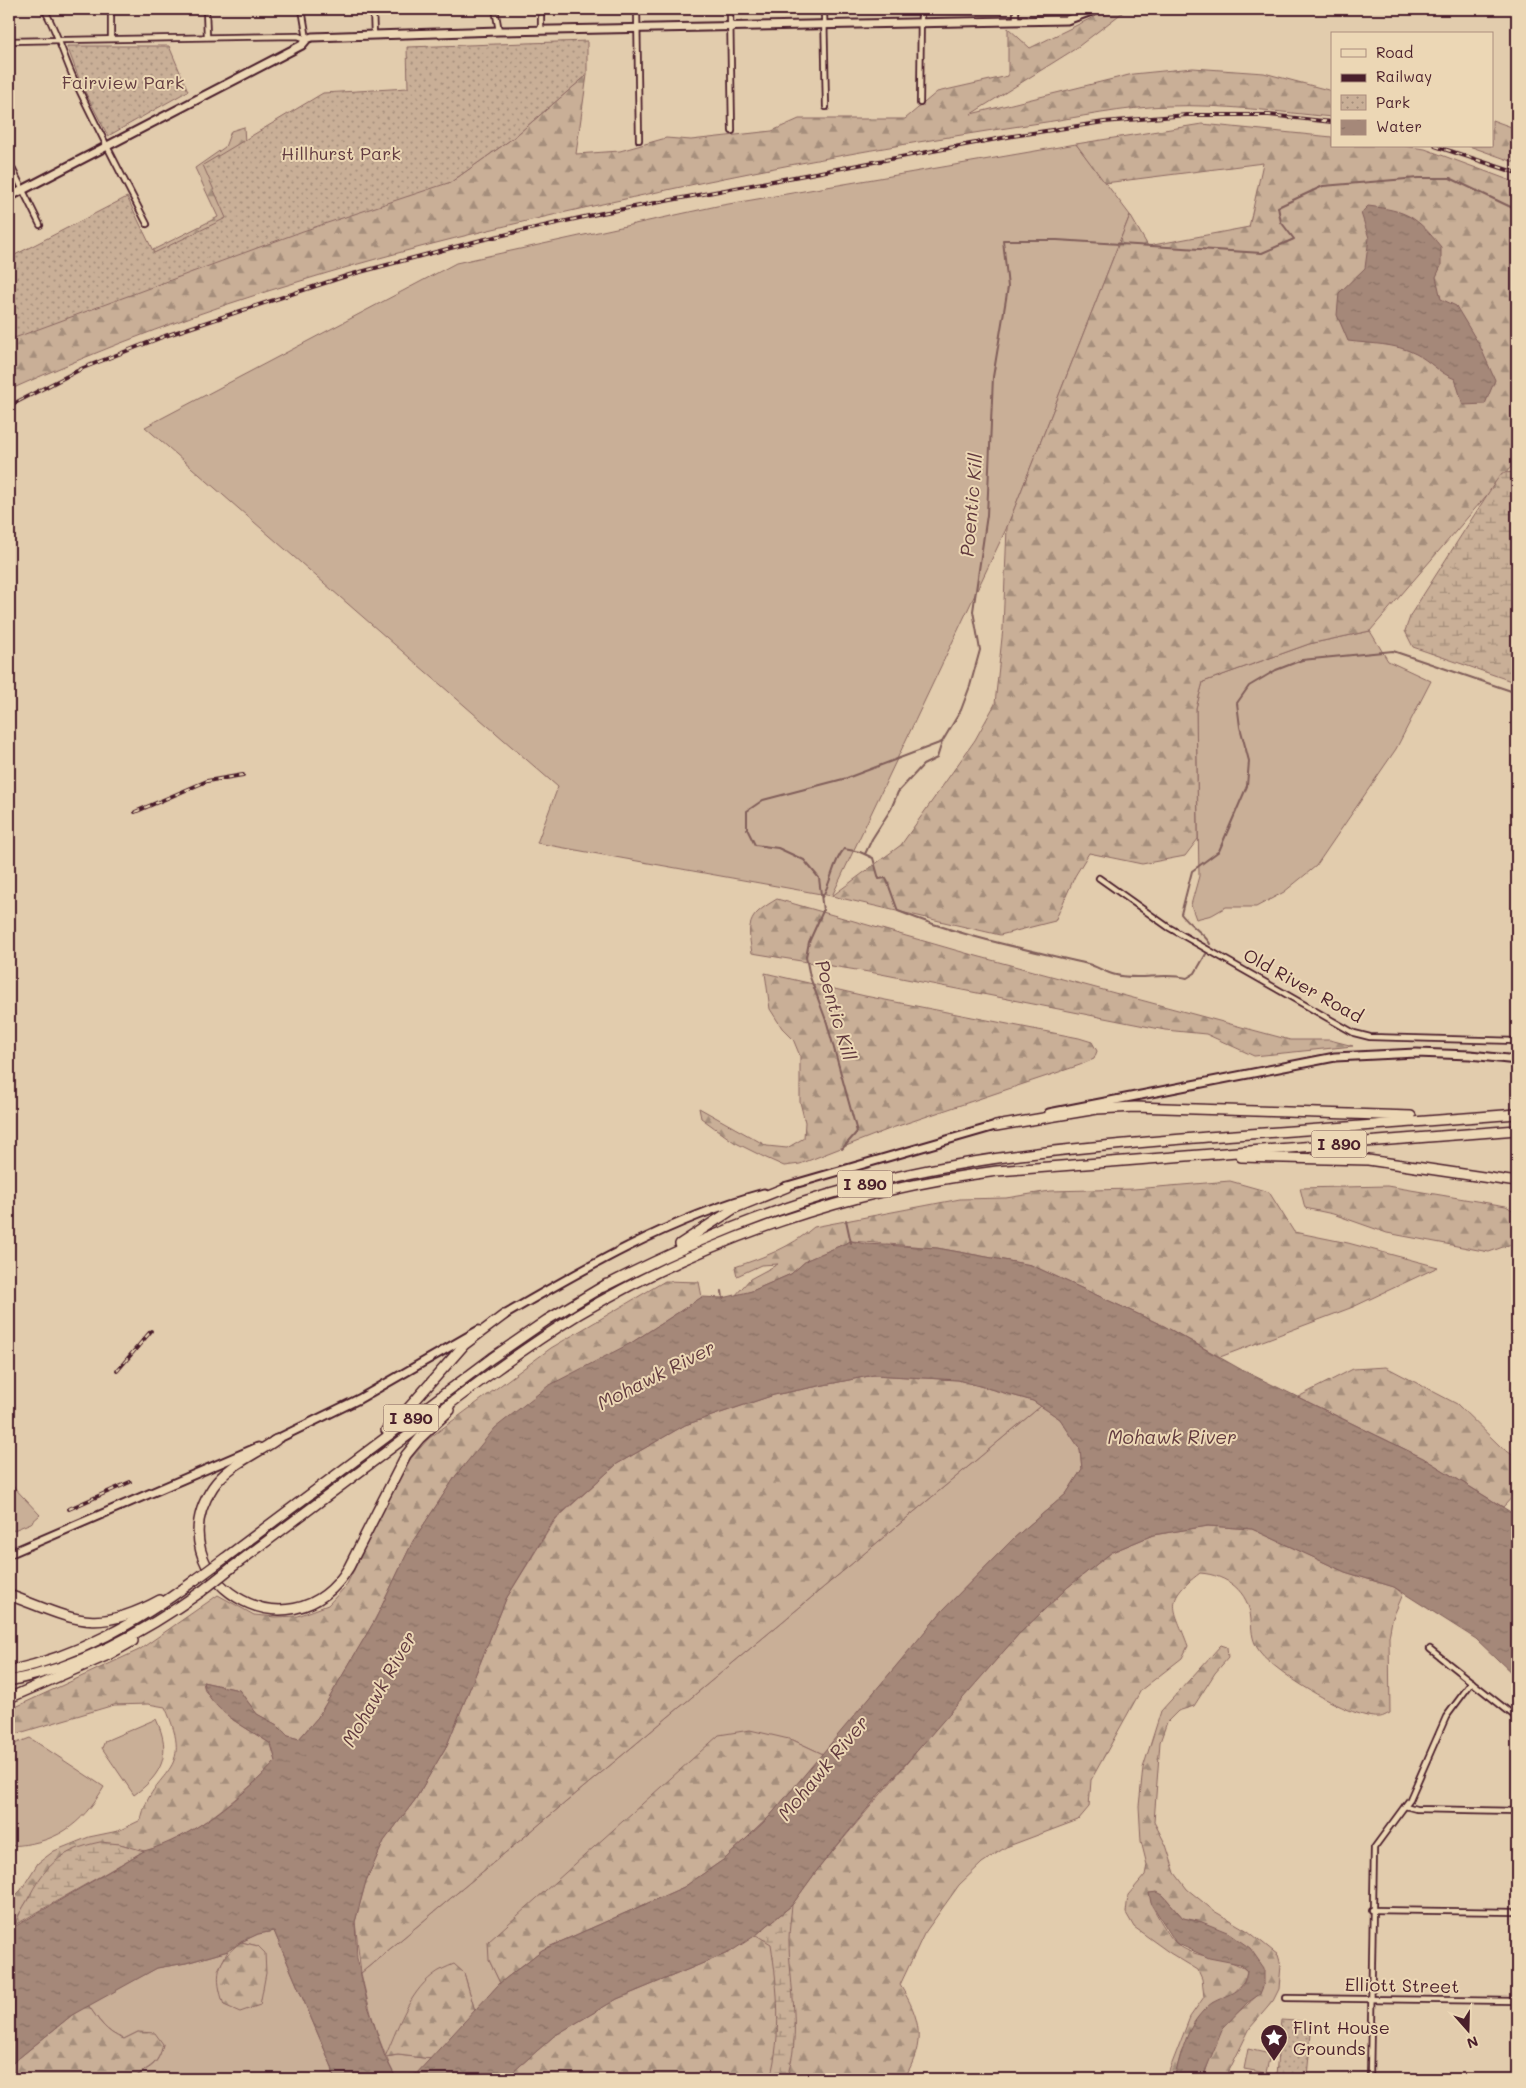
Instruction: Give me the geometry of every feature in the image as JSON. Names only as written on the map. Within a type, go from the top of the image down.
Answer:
[{"type":"highway","points":[[996,1126],[1097,1110],[1135,1107],[1373,1116],[1494,1116]]},
{"type":"highway","name":"I 890","points":[[9,1670],[56,1657],[113,1634],[150,1612],[546,1320],[603,1287],[692,1244],[784,1208],[863,1185],[966,1162],[1076,1148],[1517,1114]]},
{"type":"highway","name":"I 890","points":[[9,1681],[60,1667],[98,1652],[137,1633],[175,1610],[499,1367],[581,1314],[638,1282],[727,1241],[819,1208],[880,1191],[959,1176],[1023,1168],[1517,1130]]},
{"type":"highway","points":[[1160,1158],[1346,1159],[1413,1165],[1517,1182]]},
{"type":"highway","points":[[603,1287],[682,1243],[734,1208],[787,1187]]},
{"type":"highway","points":[[323,1484],[406,1412],[464,1345],[504,1315]]},
{"type":"highway","points":[[276,1440],[228,1472],[214,1486],[200,1514],[198,1532],[201,1550],[208,1568],[228,1592],[252,1606],[284,1611],[314,1602],[338,1584],[349,1567],[400,1465],[412,1446],[499,1367]]},
{"type":"highway","points":[[9,1595],[74,1618],[103,1622],[131,1615],[195,1580]]},
{"type":"highway","points":[[9,1698],[124,1647],[175,1610]]},
{"type":"main road","points":[[9,197],[302,45],[307,39],[499,31],[1067,20],[1097,9]]},
{"type":"main road","points":[[9,1554],[276,1440],[359,1399],[585,1267],[657,1233],[724,1205],[996,1126],[1077,1107],[1335,1057],[1425,1053],[1517,1060]]},
{"type":"street","points":[[44,9],[57,30],[61,50],[106,145],[147,224]]},
{"type":"street","points":[[111,9],[111,38]]},
{"type":"street","points":[[206,9],[207,37]]},
{"type":"street","points":[[9,41],[298,36],[307,39],[302,9]]},
{"type":"street","points":[[373,9],[374,35]]},
{"type":"street","points":[[496,9],[499,31]]},
{"type":"street","points":[[541,9],[541,30]]},
{"type":"street","points":[[637,9],[639,140]]},
{"type":"street","points":[[730,9],[732,131]]},
{"type":"street","points":[[824,9],[826,107]]},
{"type":"street","points":[[920,103],[922,9]]},
{"type":"street","points":[[1016,9],[1016,20]]},
{"type":"street","points":[[9,162],[40,224]]},
{"type":"street","name":"Old River Road","points":[[1099,878],[1168,927],[1354,1033],[1370,1037],[1517,1041]]},
{"type":"street","points":[[1430,1649],[1517,1718]]},
{"type":"street","points":[[1370,2079],[1371,1910],[1374,1848],[1405,1806],[1417,1786],[1446,1717],[1472,1682]]},
{"type":"street","points":[[1405,1806],[1416,1809],[1517,1811]]},
{"type":"street","points":[[1371,1910],[1517,1912]]},
{"type":"street","name":"Elliott Street","points":[[1286,1998],[1517,2001]]},
{"type":"green space","points":[[1110,9],[1127,9],[1075,49],[971,114],[1133,74],[1193,68],[1264,73],[1331,91],[1331,117],[1209,106],[1135,108],[911,143],[709,181],[556,214],[354,265],[229,304],[155,330],[9,390],[9,262],[149,252],[218,217],[195,168],[225,147],[231,131],[244,127],[246,158],[451,182],[513,138],[587,75],[576,154],[620,151],[666,138],[691,140],[772,131],[799,119],[905,119],[937,92],[1008,76],[1008,28],[1030,48]]},
{"type":"green space","name":"Hillhurst Park","points":[[587,41],[587,75],[513,138],[451,182],[303,231],[9,340],[9,258],[127,197],[154,253],[226,218],[203,165],[323,93],[408,88],[407,47]]},
{"type":"green space","name":"Fairview Park","points":[[67,46],[169,46],[188,91],[108,136],[81,84]]},
{"type":"green space","points":[[1494,121],[1517,129],[1517,163],[1475,148],[1494,148]]},
{"type":"green space","points":[[1202,124],[1331,137],[1331,148],[1425,149],[1517,183],[1517,460],[1370,631],[1309,644],[1203,682],[1196,708],[1198,839],[1185,856],[1142,864],[1089,853],[1075,876],[1055,921],[1000,935],[832,896],[901,845],[975,740],[995,704],[1003,628],[1007,527],[1130,215],[1148,246],[1249,227],[1263,163],[1105,183],[1076,144]]},
{"type":"green space","points":[[1076,144],[1130,215],[1007,527],[832,896],[537,843],[558,787],[145,427],[456,263],[717,206]]},
{"type":"green space","points":[[1517,472],[1517,683],[1413,647],[1405,631],[1411,614],[1496,481],[1502,473]]},
{"type":"green space","points":[[1370,631],[1388,661],[1431,681],[1396,749],[1316,866],[1284,892],[1256,907],[1226,907],[1212,915],[1196,919],[1191,905],[1199,876],[1196,708],[1203,682],[1309,644]]},
{"type":"green space","points":[[777,899],[969,954],[1290,1040],[1330,1040],[1353,1046],[1254,1056],[1206,1034],[1165,1030],[881,974],[752,953],[750,926],[752,920],[756,914]]},
{"type":"green space","points":[[765,973],[865,996],[1079,1038],[1092,1042],[1097,1051],[1094,1059],[1080,1065],[892,1128],[800,1164],[784,1166],[734,1142],[701,1118],[699,1108],[767,1146],[787,1148],[804,1138],[805,1122],[800,1102],[800,1056],[793,1039],[782,1028],[770,1009]]},
{"type":"green space","points":[[1230,1181],[1269,1192],[1294,1232],[1348,1243],[1438,1267],[1353,1307],[1220,1357],[1164,1326],[1031,1265],[937,1248],[851,1241],[807,1260],[791,1274],[752,1291],[735,1296],[750,1279],[778,1264],[761,1265],[737,1276],[735,1267],[796,1241],[814,1227],[960,1199],[1006,1198],[1050,1191],[1134,1189]]},
{"type":"green space","points":[[1387,1186],[1506,1206],[1517,1213],[1517,1242],[1489,1252],[1387,1233],[1333,1214],[1305,1208],[1300,1188]]},
{"type":"green space","points":[[665,1281],[699,1282],[702,1297],[631,1343],[457,1474],[413,1541],[375,1620],[318,1717],[299,1739],[288,1736],[277,1725],[257,1714],[239,1690],[203,1682],[205,1691],[233,1720],[271,1744],[276,1761],[251,1786],[216,1814],[162,1847],[143,1851],[121,1844],[96,1845],[67,1854],[55,1862],[46,1872],[18,1916],[15,1925],[9,1930],[9,1902],[21,1890],[38,1863],[54,1851],[89,1837],[118,1831],[141,1820],[154,1789],[169,1770],[174,1759],[176,1747],[174,1730],[165,1707],[148,1704],[114,1705],[9,1736],[9,1710],[139,1650],[218,1595],[254,1615],[276,1617],[298,1616],[328,1605],[346,1586],[406,1464],[428,1439],[551,1348]]},
{"type":"green space","points":[[1386,1367],[1457,1404],[1501,1447],[1517,1458],[1517,1492],[1503,1507],[1423,1458],[1298,1397],[1353,1369]]},
{"type":"green space","points":[[874,1375],[958,1380],[1033,1401],[1041,1406],[361,1973],[355,1922],[366,1881],[384,1841],[415,1800],[447,1745],[506,1599],[555,1520],[617,1464],[685,1425],[774,1395]]},
{"type":"green space","points":[[1041,1406],[1060,1419],[1080,1449],[1082,1469],[1066,1494],[1014,1538],[943,1610],[823,1754],[793,1740],[489,1960],[500,1983],[475,2011],[464,1973],[386,2057],[371,2014],[361,1973]]},
{"type":"green space","points":[[9,1482],[40,1515],[31,1523],[9,1532]]},
{"type":"green space","points":[[1208,1526],[1252,1529],[1345,1572],[1394,1587],[1403,1594],[1392,1620],[1389,1637],[1390,1713],[1380,1717],[1368,1716],[1353,1711],[1316,1694],[1282,1672],[1260,1652],[1255,1644],[1249,1610],[1241,1593],[1235,1586],[1219,1577],[1200,1573],[1180,1591],[1174,1606],[1188,1646],[1182,1658],[1141,1690],[1091,1780],[1089,1807],[1078,1820],[1006,1847],[982,1863],[959,1885],[924,1934],[900,1985],[913,2009],[918,2031],[916,2053],[904,2079],[505,2079],[554,2036],[617,1999],[730,1952],[792,1905],[818,1869],[953,1708],[1018,1635],[1068,1587],[1112,1552],[1153,1535]]},
{"type":"green space","points":[[1221,1645],[1227,1647],[1228,1658],[1215,1673],[1194,1706],[1178,1711],[1167,1722],[1160,1742],[1154,1822],[1166,1845],[1175,1873],[1187,1889],[1214,1911],[1248,1931],[1278,1955],[1281,1965],[1279,1989],[1273,2001],[1250,2028],[1225,2079],[1203,2079],[1214,2045],[1223,2027],[1256,1996],[1264,1984],[1202,1922],[1183,1918],[1163,1895],[1151,1904],[1169,1935],[1184,1949],[1231,1962],[1247,1971],[1244,1982],[1232,1995],[1212,2003],[1181,2053],[1174,2079],[1166,2079],[1190,2017],[1204,1997],[1202,1979],[1198,1970],[1170,1953],[1134,1927],[1126,1913],[1128,1895],[1145,1875],[1147,1865],[1141,1841],[1139,1806],[1143,1768],[1161,1711]]},
{"type":"green space","points":[[156,1719],[163,1742],[162,1762],[152,1779],[134,1795],[102,1748],[105,1741]]},
{"type":"green space","points":[[750,1730],[793,1740],[823,1754],[769,1817],[726,1858],[684,1887],[542,1950],[500,1983],[489,1960],[488,1942],[719,1735]]},
{"type":"green space","points":[[30,1738],[104,1787],[86,1812],[65,1830],[53,1837],[40,1841],[9,1846],[9,1746]]},
{"type":"green space","points":[[100,1842],[120,1844],[144,1851],[15,1925],[33,1889],[55,1861],[86,1845]]},
{"type":"green space","points":[[792,1905],[789,1940],[794,2010],[794,2045],[786,2079],[770,2079],[774,2062],[778,2012],[775,1978],[771,1944],[756,1935]]},
{"type":"green space","points":[[274,1931],[332,2067],[334,2079],[133,2079],[156,2062],[163,2044],[138,2032],[124,2039],[112,2033],[103,2025],[88,2005],[157,1968],[186,1963],[228,1951],[218,1970],[258,1946],[241,1942],[258,1934]]},
{"type":"green space","points":[[241,1942],[258,1946],[265,1953],[266,1973],[260,2005],[240,2012],[224,2005],[218,1977],[219,1970],[226,1956]]},
{"type":"green space","points":[[454,1964],[464,1973],[475,2011],[432,2059],[398,2055],[385,2057],[404,2013],[417,1992],[435,1973]]},
{"type":"green space","points":[[88,2005],[103,2025],[112,2033],[124,2039],[138,2032],[155,2033],[163,2044],[156,2061],[133,2079],[9,2079],[9,2066],[72,2015]]},
{"type":"green space","points":[[1281,2020],[1312,2022],[1307,2077],[1276,2075]]},
{"type":"green space","points":[[1248,2049],[1270,2054],[1266,2073],[1244,2069]]},
{"type":"green space","points":[[398,2055],[432,2059],[416,2074],[396,2078],[386,2057]]},
{"type":"water","points":[[1368,206],[1393,210],[1410,217],[1425,228],[1441,247],[1441,266],[1436,277],[1441,299],[1456,306],[1480,346],[1495,380],[1485,404],[1463,405],[1455,379],[1444,374],[1426,360],[1408,350],[1383,344],[1348,341],[1337,315],[1339,293],[1365,268],[1369,238],[1361,213]]},
{"type":"water","name":"Mohawk River","points":[[851,1241],[866,1244],[937,1248],[1031,1265],[1164,1326],[1242,1370],[1423,1458],[1517,1516],[1517,1678],[1476,1639],[1394,1587],[1345,1572],[1252,1529],[1208,1526],[1153,1535],[1112,1552],[1068,1587],[1018,1635],[881,1792],[818,1869],[792,1905],[756,1935],[730,1952],[617,1999],[554,2036],[505,2079],[334,2079],[332,2067],[274,1931],[258,1934],[228,1951],[186,1963],[157,1968],[72,2015],[9,2066],[9,1930],[144,1851],[180,1837],[216,1815],[233,1802],[276,1761],[271,1744],[221,1710],[213,1702],[203,1682],[239,1690],[257,1714],[277,1725],[288,1736],[299,1739],[318,1717],[375,1620],[413,1541],[457,1474],[495,1428],[548,1386],[631,1343],[702,1297],[723,1298],[752,1291],[791,1274],[807,1260]],"holes":[[[874,1375],[958,1380],[1033,1401],[1060,1419],[1080,1449],[1082,1469],[1066,1494],[1014,1538],[943,1610],[769,1817],[726,1858],[684,1887],[542,1950],[500,1983],[416,2074],[396,2078],[385,2057],[368,2006],[357,1958],[355,1922],[366,1881],[384,1841],[415,1800],[447,1745],[506,1599],[554,1520],[617,1464],[685,1425],[774,1395]]]},
{"type":"water","points":[[1157,1892],[1163,1895],[1183,1918],[1202,1922],[1227,1932],[1250,1948],[1264,1968],[1264,1984],[1260,1994],[1247,2003],[1223,2028],[1202,2079],[1174,2079],[1186,2038],[1206,2007],[1239,1989],[1246,1979],[1247,1971],[1240,1964],[1209,1958],[1176,1943],[1151,1903],[1149,1893]]},
{"type":"waterway","name":"Poentic Kill","points":[[842,1149],[857,1132],[827,1023],[810,977],[806,957],[809,942],[823,911],[819,878],[804,860],[778,848],[755,845],[747,829],[747,811],[763,800],[847,778],[942,742],[961,710],[980,650],[973,611],[987,515],[993,377],[1008,287],[1003,240],[1057,240],[1262,253],[1294,239],[1281,222],[1278,207],[1323,186],[1418,178],[1450,178],[1517,210]]},
{"type":"waterway","points":[[1210,944],[1181,914],[1192,871],[1219,851],[1247,786],[1249,761],[1240,727],[1237,703],[1249,686],[1276,670],[1302,660],[1393,651],[1517,693]]},
{"type":"waterway","points":[[865,854],[891,809],[898,792],[923,765],[937,758],[942,742]]},
{"type":"waterway","points":[[822,897],[837,860],[844,849],[860,852],[873,858],[879,879],[886,878],[898,911],[968,935],[1088,964],[1125,977],[1178,976],[1187,978],[1195,973],[1206,954]]},
{"type":"waterway","name":"Poentic Kill","points":[[846,1220],[851,1243]]},
{"type":"waterway","points":[[722,1291],[723,1298]]},
{"type":"railway","points":[[9,406],[83,368],[165,336],[349,275],[481,240],[602,213],[1013,136],[1104,122],[1187,115],[1269,115],[1331,122]]},
{"type":"railway","points":[[1441,148],[1517,173]]},
{"type":"railway","points":[[135,812],[207,781],[243,775]]},
{"type":"railway","points":[[117,1371],[151,1331]]},
{"type":"railway","points":[[69,1509],[130,1482]]},
{"type":"place","name":"Flint House Grounds","points":[[1274,2062]]}]
